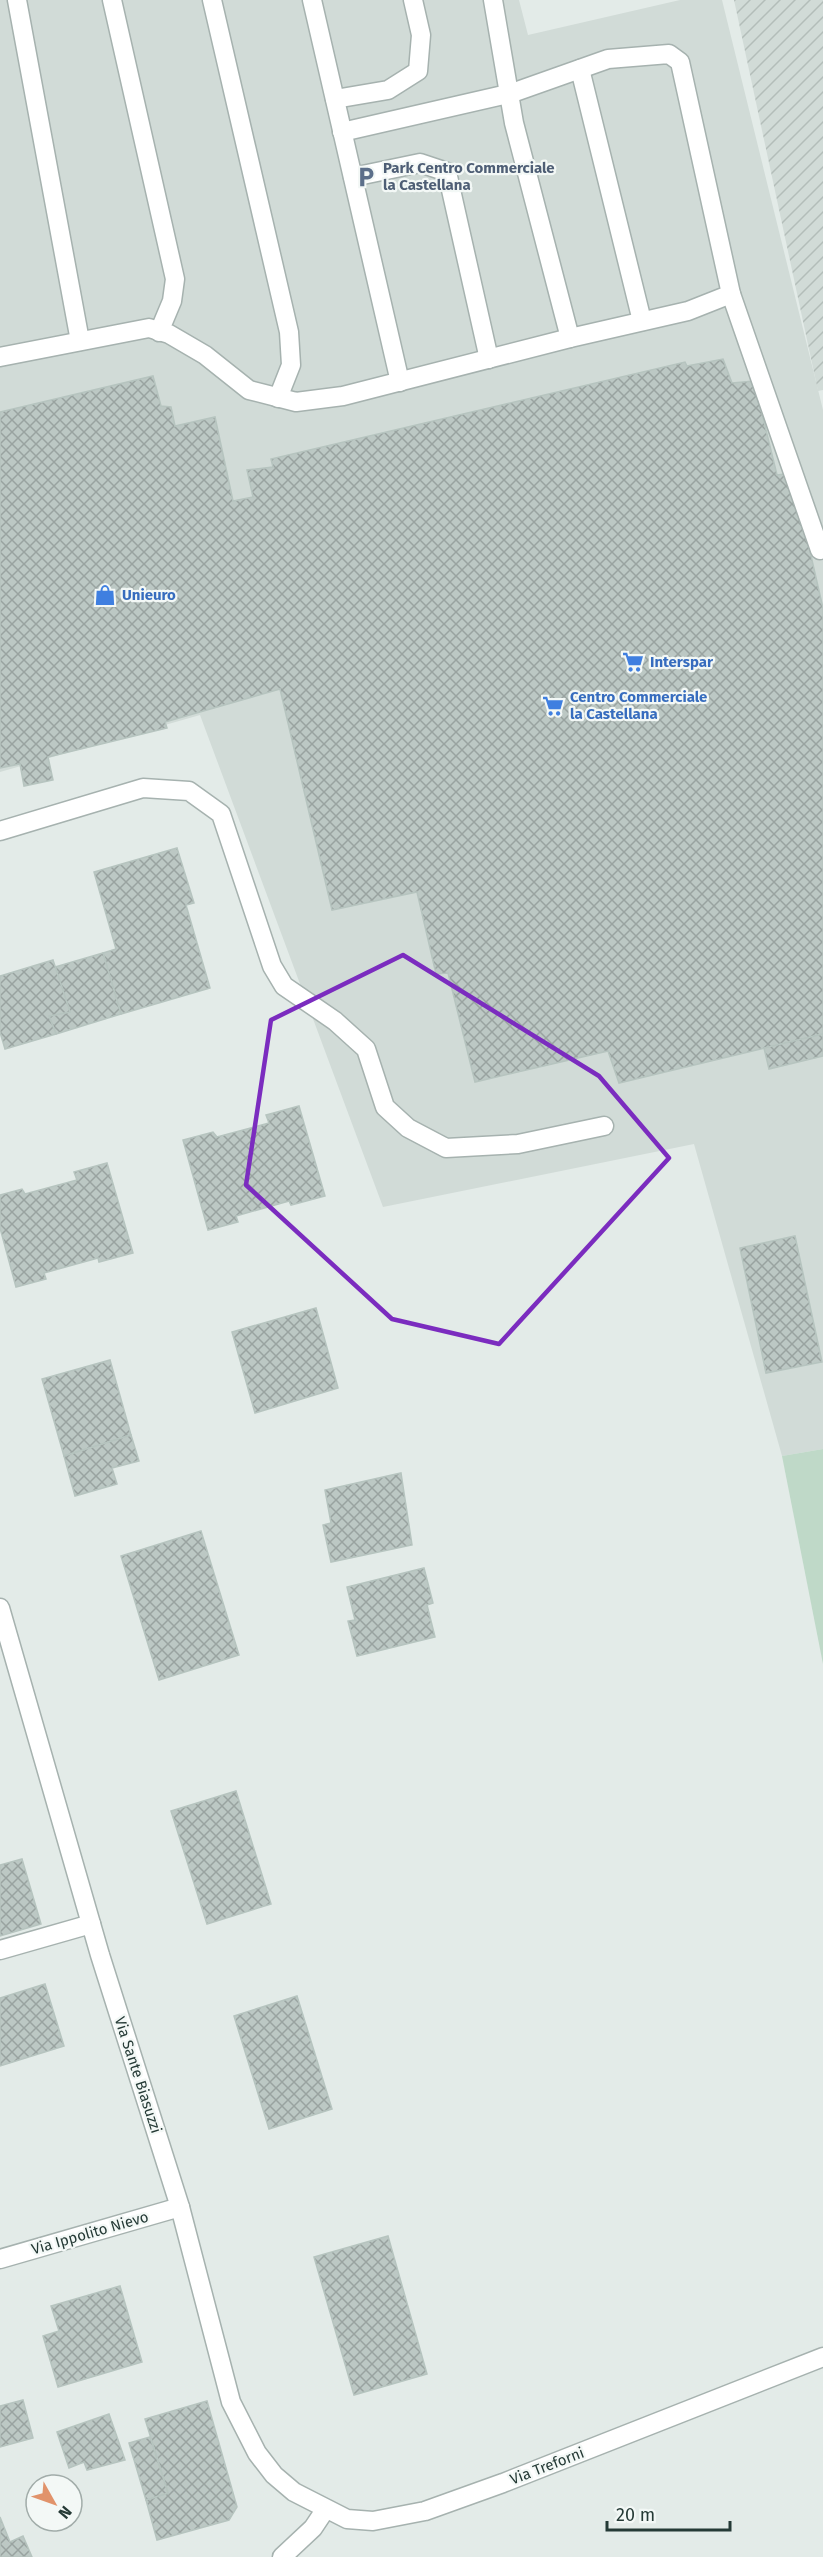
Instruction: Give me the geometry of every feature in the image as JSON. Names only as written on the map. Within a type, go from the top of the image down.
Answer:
[{"type":"street","points":[[17,0],[80,340]]},
{"type":"street","points":[[111,0],[175,279],[172,301],[159,332]]},
{"type":"street","points":[[212,0],[289,332],[291,365],[278,398]]},
{"type":"street","points":[[312,0],[400,382]]},
{"type":"street","points":[[334,99],[388,90],[418,71],[421,35],[413,0]]},
{"type":"street","points":[[493,0],[512,93],[514,123],[570,338]]},
{"type":"street","points":[[342,132],[512,93],[608,59],[669,54],[680,62],[731,294],[820,550]]},
{"type":"street","points":[[580,69],[642,321]]},
{"type":"street","points":[[353,177],[420,163],[447,172],[489,359]]},
{"type":"street","points":[[0,357],[149,328],[169,334],[205,355],[249,390],[296,402],[343,396],[570,338],[688,311],[731,294]]},
{"type":"street","points":[[0,831],[143,788],[189,791],[221,814],[272,966],[284,986],[335,1021],[366,1049],[385,1107],[408,1128],[446,1148],[518,1144],[604,1125]]},
{"type":"street","name":"Via Sante Biasuzzi","points":[[0,1608],[91,1924],[180,2207],[231,2402],[257,2453],[274,2475],[294,2492],[325,2510]]},
{"type":"street","points":[[0,1950],[91,1924]]},
{"type":"street","name":"Via Ippolito Nievo","points":[[0,2259],[180,2207]]},
{"type":"street","name":"Via Treforni","points":[[325,2510],[347,2519],[373,2522],[425,2511],[503,2483],[823,2357]]},
{"type":"street","points":[[282,2557],[313,2528],[325,2510]]},
{"type":"highlighted area","points":[[403,955],[599,1076],[669,1158],[499,1344],[392,1319],[246,1185],[271,1020]]},
{"type":"shaded area","points":[[0,0],[519,0],[528,35],[680,0],[722,0],[823,410],[823,1449],[782,1456],[694,1144],[383,1207],[200,715],[0,772]]},
{"type":"shaded area","points":[[734,0],[823,0],[823,390],[818,391]]},
{"type":"green space","points":[[823,1449],[823,1664],[782,1456]]},
{"type":"building","name":"Centro Commerciale la Castellana","points":[[723,359],[732,383],[754,381],[777,475],[792,473],[823,608],[823,1034],[619,1083],[608,1051],[475,1082],[448,973],[436,974],[417,892],[332,910],[280,689],[165,722],[167,728],[48,757],[53,780],[24,786],[20,764],[0,768],[0,412],[153,376],[161,406],[171,407],[175,426],[215,417],[233,501],[253,497],[247,470],[273,467],[271,459],[685,362],[687,366]]},
{"type":"building","points":[[177,848],[194,903],[186,905],[210,988],[121,1014],[103,953],[116,949],[94,872]]},
{"type":"building","points":[[103,953],[121,1014],[56,1034],[49,1016],[70,1012],[55,967]]},
{"type":"building","points":[[53,960],[70,1012],[49,1016],[56,1034],[5,1049],[0,1032],[0,976]]},
{"type":"building","points":[[823,1034],[823,1056],[769,1069],[764,1048]]},
{"type":"building","points":[[299,1106],[325,1196],[291,1205],[289,1201],[236,1216],[238,1222],[208,1230],[183,1140],[213,1132],[217,1137],[269,1123],[266,1115]]},
{"type":"building","points":[[107,1163],[133,1253],[99,1262],[98,1258],[44,1273],[46,1279],[16,1287],[0,1228],[0,1195],[22,1189],[25,1194],[77,1180],[74,1172]]},
{"type":"building","points":[[795,1236],[822,1362],[766,1373],[740,1248]]},
{"type":"building","points":[[316,1308],[338,1388],[255,1413],[232,1332]]},
{"type":"building","points":[[110,1360],[131,1435],[64,1456],[42,1379]]},
{"type":"building","points":[[131,1435],[139,1461],[112,1468],[117,1484],[75,1496],[64,1456]]},
{"type":"building","points":[[401,1473],[412,1545],[331,1562],[323,1525],[331,1523],[325,1490]]},
{"type":"building","points":[[201,1531],[239,1655],[159,1680],[121,1556]]},
{"type":"building","points":[[424,1568],[433,1603],[427,1605],[435,1637],[357,1656],[348,1621],[355,1620],[347,1587]]},
{"type":"building","points":[[236,1791],[271,1904],[207,1924],[171,1811]]},
{"type":"building","points":[[22,1859],[41,1924],[0,1936],[0,1865]]},
{"type":"building","points":[[45,1984],[64,2046],[0,2066],[0,1998]]},
{"type":"building","points":[[297,1996],[332,2109],[269,2129],[234,2016]]},
{"type":"building","points":[[388,2236],[427,2374],[354,2395],[314,2257]]},
{"type":"building","points":[[120,2286],[142,2362],[58,2387],[43,2336],[59,2331],[51,2306]]},
{"type":"building","points":[[23,2400],[33,2438],[0,2447],[0,2406]]},
{"type":"building","points":[[207,2401],[237,2507],[229,2520],[157,2540],[146,2500],[168,2493],[145,2419]]},
{"type":"building","points":[[109,2414],[125,2460],[87,2470],[84,2462],[69,2468],[57,2432]]},
{"type":"building","points":[[150,2437],[168,2493],[146,2500],[129,2443]]},
{"type":"building","points":[[0,2517],[10,2542],[23,2536],[32,2557],[0,2557]]},
{"type":"place","name":"Park Centro Commerciale la Castellana","points":[[366,177]]},
{"type":"place","name":"Unieuro","points":[[105,595]]},
{"type":"place","name":"Interspar","points":[[633,662]]},
{"type":"place","name":"Centro Commerciale la Castellana","points":[[553,706]]}]
